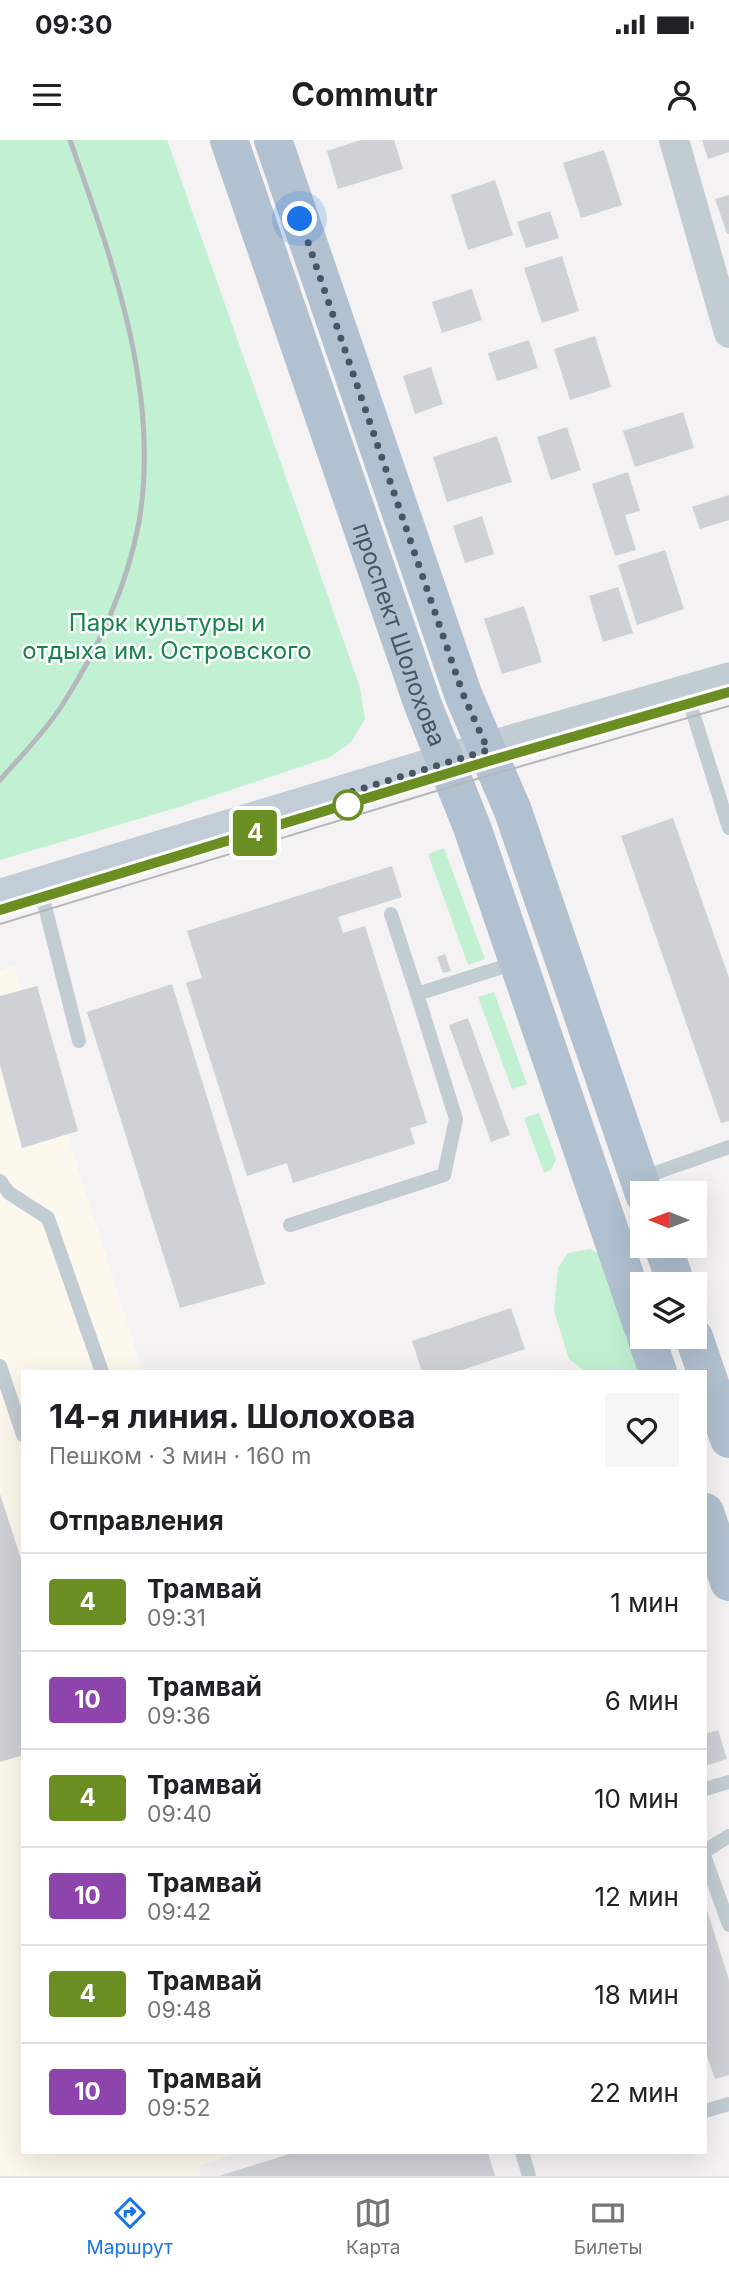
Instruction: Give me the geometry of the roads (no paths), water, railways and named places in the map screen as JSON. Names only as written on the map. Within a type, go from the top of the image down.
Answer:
[{"type":"main road","name":"проспект Шолохова","points":[[229,140],[423,705],[448,762],[519,961],[630,1289]]},
{"type":"main road","name":"проспект Шолохова","points":[[273,140],[463,694],[513,811],[640,1181]]},
{"type":"main road","points":[[0,898],[488,750]]},
{"type":"main road","points":[[650,1349],[657,1370]]},
{"type":"main road","points":[[698,1349],[705,1370]]},
{"type":"main road","points":[[707,1375],[729,1439]]},
{"type":"main road","points":[[707,1518],[729,1582]]},
{"type":"street","points":[[674,140],[729,333]]},
{"type":"street","points":[[488,750],[729,681]]},
{"type":"lane","points":[[686,693],[729,828]]},
{"type":"lane","points":[[40,886],[79,1041]]},
{"type":"lane","points":[[290,1225],[444,1175],[456,1119],[391,914]]},
{"type":"lane","points":[[417,994],[519,961]]},
{"type":"lane","points":[[653,1181],[729,1147]]},
{"type":"lane","points":[[0,1181],[9,1192],[48,1218],[101,1370]]},
{"type":"lane","points":[[0,1366],[21,1429]]},
{"type":"lane","points":[[707,1788],[729,1782]]},
{"type":"lane","points":[[707,1850],[729,1836]]},
{"type":"lane","points":[[707,1864],[729,1925]]},
{"type":"lane","points":[[707,2110],[729,2104]]},
{"type":"lane","points":[[523,2154],[529,2176]]},
{"type":"tram line","points":[[0,910],[492,760],[729,692]]},
{"type":"tram line","name":"4","points":[[0,910],[492,760],[729,692]]},
{"type":"tram line","points":[[0,924],[456,785],[729,706]]},
{"type":"railway","points":[[0,780],[54,717],[87,664],[119,594],[139,522],[144,473],[138,376],[116,279],[70,140]]},
{"type":"park label","name":"Парк культуры и отдыха им. Островского","points":[[167,636]]}]
